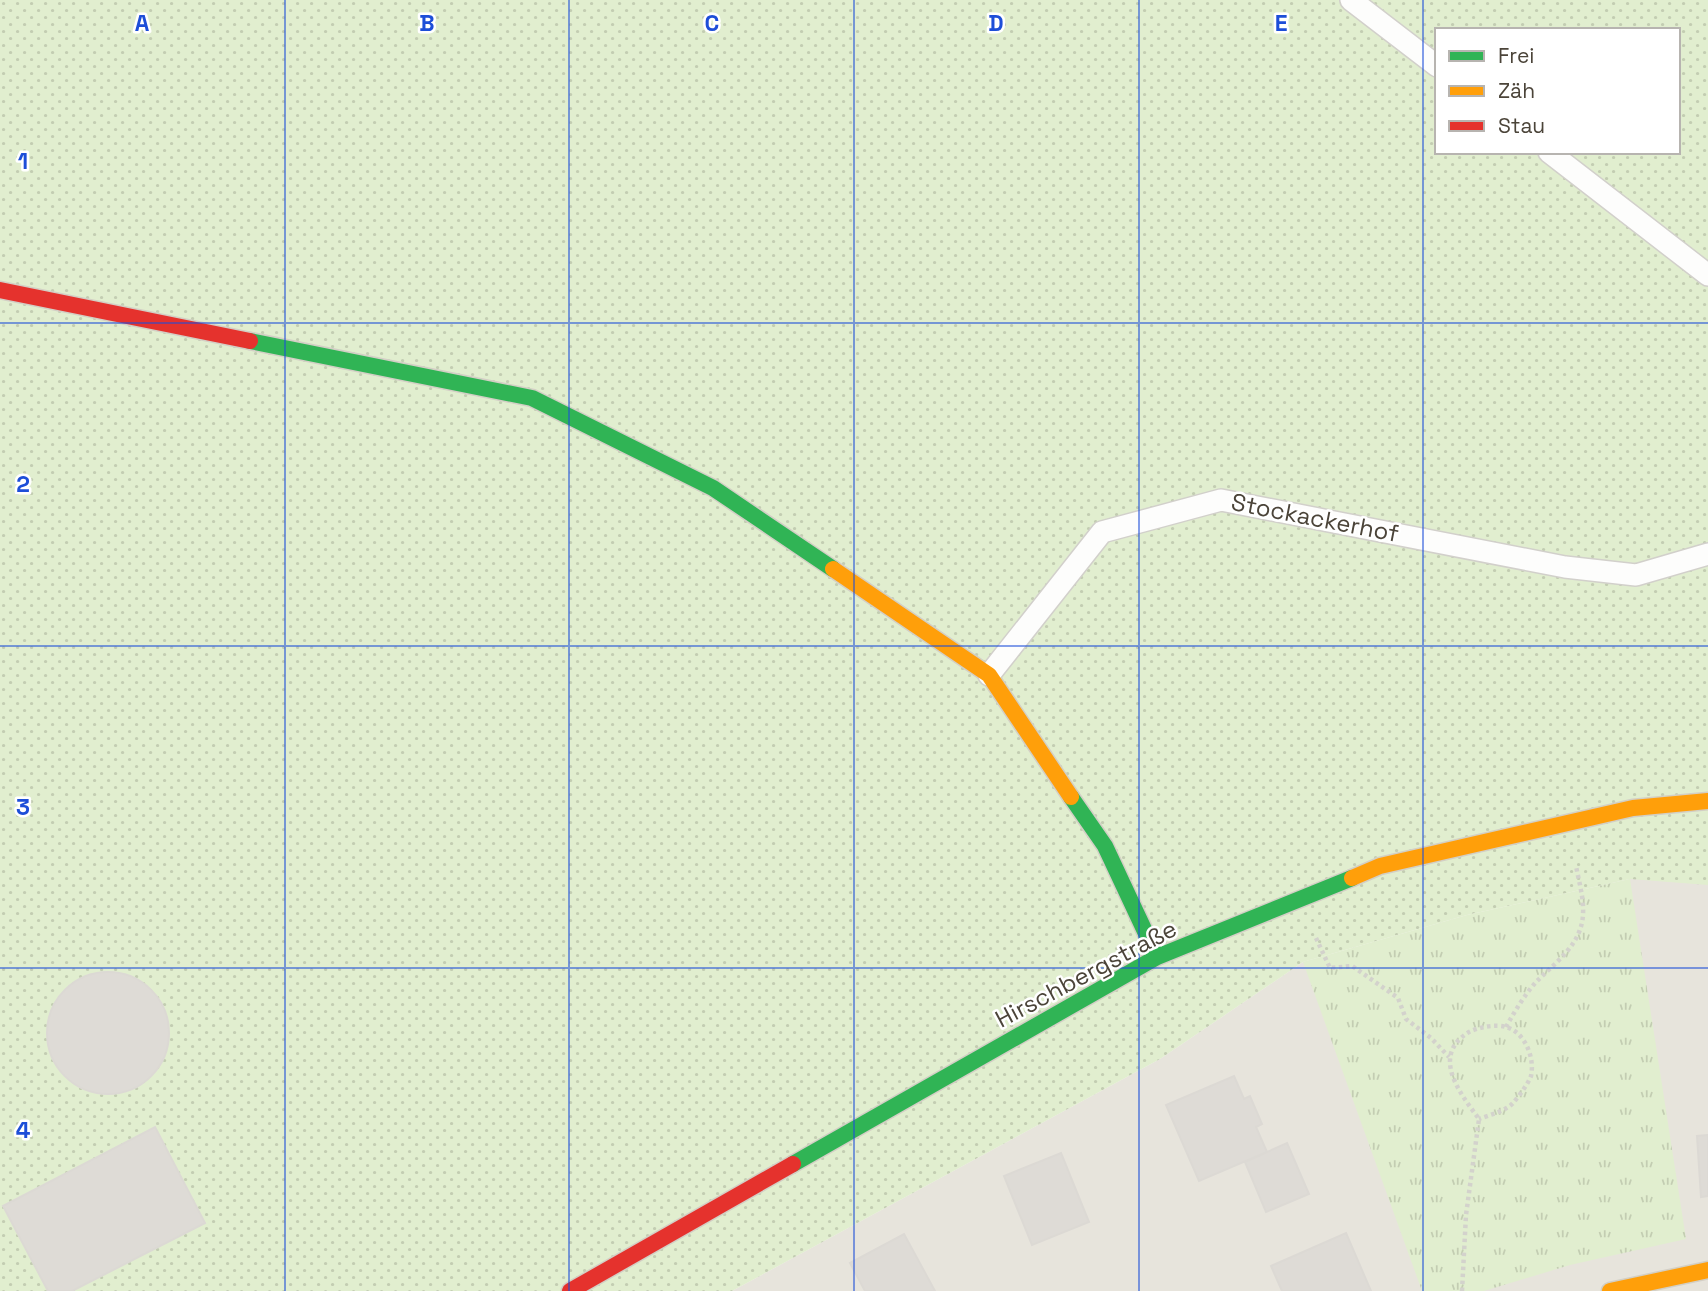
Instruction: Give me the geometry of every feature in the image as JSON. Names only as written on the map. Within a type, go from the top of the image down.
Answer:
[{"type":"street","points":[[0,290],[532,398],[713,488],[989,676],[1105,846],[1157,957]]},
{"type":"street","name":"Hirschbergstraße","points":[[570,1291],[1157,957],[1380,866],[1633,808],[1708,801]]},
{"type":"street","points":[[1611,1291],[1708,1270]]},
{"type":"lane","points":[[1351,0],[1435,64]]},
{"type":"lane","points":[[1552,154],[1708,275]]},
{"type":"lane","name":"Stockackerhof","points":[[989,676],[1102,533],[1221,500],[1565,567],[1613,573],[1636,575],[1708,554]]},
{"type":"path","points":[[1506,1027],[1536,982],[1558,963],[1576,941],[1583,917],[1582,895],[1575,863]]},
{"type":"path","points":[[1314,933],[1330,968],[1352,965],[1398,998],[1406,1019],[1431,1038],[1449,1057],[1457,1088],[1479,1119],[1466,1215],[1462,1291]]},
{"type":"path","points":[[1449,1057],[1456,1042],[1472,1031],[1490,1026],[1506,1027],[1519,1034],[1527,1046],[1532,1065],[1530,1079],[1511,1105],[1479,1119]]},
{"type":"shaded area","points":[[1708,878],[1708,1291],[732,1291],[1160,1059],[1303,962],[1630,879]]},
{"type":"green space","points":[[0,0],[1708,0],[1708,885],[1630,879],[1467,915],[1303,962],[1160,1059],[732,1291],[0,1291]]},
{"type":"green space","points":[[1630,879],[1686,1239],[1570,1265],[1484,1291],[1422,1291],[1303,962],[1467,915]]},
{"type":"building","points":[[108,972],[131,977],[151,990],[164,1010],[169,1033],[164,1056],[151,1076],[131,1089],[108,1094],[85,1089],[65,1076],[52,1056],[47,1033],[52,1010],[65,990],[85,977]]},
{"type":"building","points":[[1234,1076],[1244,1099],[1250,1096],[1262,1124],[1256,1127],[1267,1152],[1199,1181],[1166,1105]]},
{"type":"building","points":[[155,1127],[205,1223],[72,1291],[48,1291],[3,1206]]},
{"type":"building","points":[[1708,1135],[1708,1196],[1701,1197],[1697,1136]]},
{"type":"building","points":[[1287,1143],[1309,1194],[1266,1212],[1245,1162]]},
{"type":"building","points":[[1061,1153],[1089,1222],[1032,1245],[1004,1176]]},
{"type":"building","points":[[1346,1233],[1371,1291],[1282,1291],[1271,1266]]},
{"type":"building","points":[[904,1234],[935,1291],[865,1291],[850,1263]]},
{"type":"traffic: fast","points":[[250,341],[532,398],[713,488],[833,569]]},
{"type":"traffic: fast","points":[[1071,797],[1105,846],[1157,957]]},
{"type":"traffic: fast","points":[[793,1164],[1157,957],[1352,878]]},
{"type":"traffic: slow","points":[[833,569],[989,675],[1071,797]]},
{"type":"traffic: slow","points":[[1352,878],[1380,866],[1633,808],[1708,801]]},
{"type":"traffic: slow","points":[[1610,1291],[1708,1270]]},
{"type":"traffic: jam","points":[[0,290],[250,341]]},
{"type":"traffic: jam","points":[[570,1291],[793,1164]]}]
